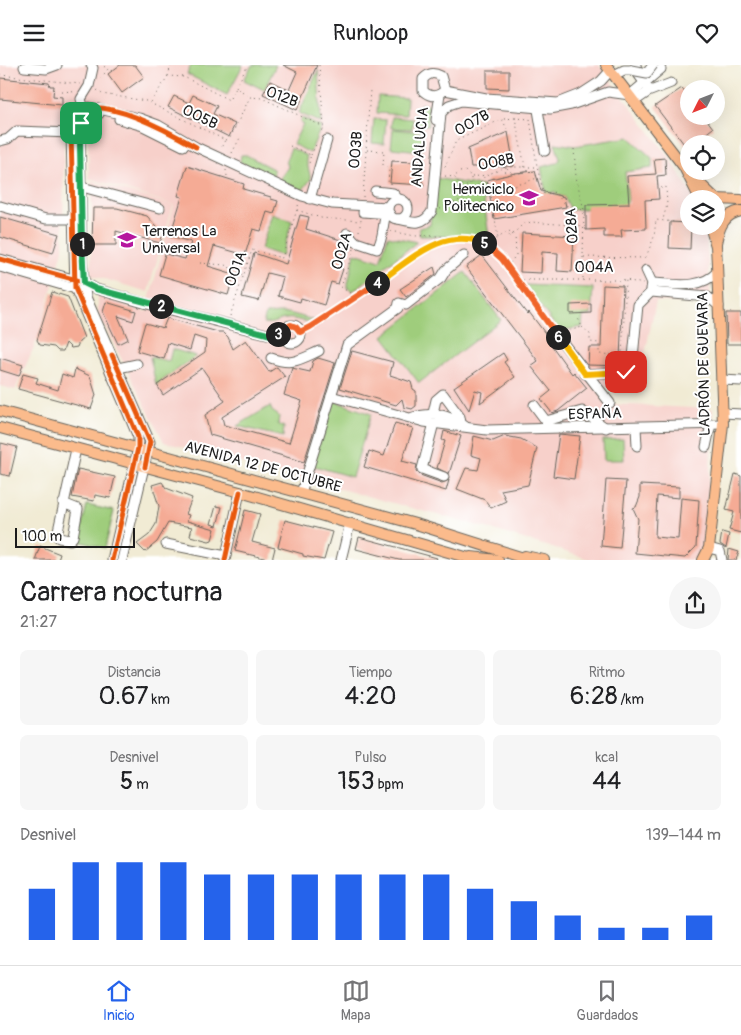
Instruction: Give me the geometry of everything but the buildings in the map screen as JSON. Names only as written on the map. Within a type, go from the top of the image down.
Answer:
[{"type":"main road","points":[[610,70],[680,162]]},
{"type":"main road","points":[[697,180],[707,190]]},
{"type":"main road","points":[[725,199],[741,200]]},
{"type":"main road","points":[[716,246],[723,222],[732,214],[741,211]]},
{"type":"main road","name":"LADRÓN DE GUEVARA","points":[[703,560],[709,548],[723,424],[718,272],[716,246],[713,235]]},
{"type":"main road","name":"AVENIDA 12 DE OCTUBRE","points":[[0,411],[382,515],[530,560]]},
{"type":"main road","name":"AVENIDA 12 DE OCTUBRE","points":[[0,428],[277,502],[458,557],[493,559]]},
{"type":"main road","points":[[277,502],[294,501],[301,493]]},
{"type":"main road","points":[[350,523],[356,515],[382,515]]},
{"type":"main road","name":"AVENIDA 12 DE OCTUBRE","points":[[517,557],[544,560]]},
{"type":"street","points":[[24,67],[46,69],[57,65]]},
{"type":"street","points":[[91,65],[93,68],[91,86],[81,99],[82,261],[85,287],[150,442],[122,560]]},
{"type":"street","points":[[610,70],[635,68],[647,73],[657,67]]},
{"type":"street","points":[[633,98],[646,86],[657,67]]},
{"type":"street","points":[[635,68],[646,86]]},
{"type":"street","name":"ANDALUCIA","points":[[402,217],[415,223],[423,221],[432,211],[441,113],[449,105],[461,101],[537,105],[558,103],[581,94],[601,81],[610,70]]},
{"type":"street","points":[[633,98],[671,83]]},
{"type":"street","name":"ANDALUCIA","points":[[402,217],[415,218],[420,216],[429,207],[434,174],[436,112],[442,92],[558,107],[608,92],[633,98]]},
{"type":"street","points":[[537,105],[546,151]]},
{"type":"street","points":[[112,560],[138,448],[138,437],[74,284],[71,133],[73,121],[82,114],[91,113],[113,117],[142,126],[192,147],[299,200],[332,209],[362,213],[388,212],[402,217],[408,207],[404,201],[398,199],[390,192],[374,191]]},
{"type":"street","points":[[0,141],[8,139],[17,131],[71,133]]},
{"type":"street","points":[[310,199],[327,140]]},
{"type":"street","points":[[192,147],[217,155],[310,199],[362,213]]},
{"type":"street","points":[[82,187],[160,208]]},
{"type":"street","points":[[347,233],[356,243],[378,249],[382,237],[383,223],[391,201],[398,199]]},
{"type":"street","points":[[0,206],[46,219],[82,219]]},
{"type":"street","points":[[301,493],[346,345],[398,308],[400,303],[406,305],[441,278],[446,270],[464,255]]},
{"type":"street","points":[[0,259],[74,284]]},
{"type":"street","points":[[0,267],[96,289],[271,335],[283,334]]},
{"type":"street","points":[[646,270],[651,287]]},
{"type":"street","points":[[651,287],[699,284],[706,282],[718,272]]},
{"type":"street","points":[[699,284],[699,295]]},
{"type":"street","points":[[651,287],[708,297],[719,306]]},
{"type":"street","points":[[585,374],[626,372],[632,368],[638,305],[651,287]]},
{"type":"street","points":[[291,325],[300,332],[298,340],[293,343],[287,342],[283,334],[285,328],[291,325]]},
{"type":"street","points":[[556,334],[585,374],[610,403]]},
{"type":"street","points":[[271,358],[287,363],[294,362],[319,351]]},
{"type":"street","points":[[118,368],[137,363]]},
{"type":"street","points":[[722,380],[741,381]]},
{"type":"street","points":[[433,413],[436,400],[443,394],[464,425]]},
{"type":"street","name":"ESPAÑA","points":[[331,396],[434,423],[512,431],[723,424]]},
{"type":"street","points":[[534,405],[546,421],[582,411],[606,428]]},
{"type":"street","name":"ESPAÑA","points":[[413,417],[433,413],[450,417],[464,425]]},
{"type":"street","points":[[723,413],[741,414]]},
{"type":"street","points":[[434,423],[422,469],[444,477]]},
{"type":"street","points":[[706,447],[711,424]]},
{"type":"street","points":[[636,427],[637,446]]},
{"type":"street","points":[[63,503],[76,449]]},
{"type":"street","points":[[166,544],[225,558],[240,492]]},
{"type":"street","points":[[342,560],[350,523]]},
{"type":"street","points":[[709,548],[720,551],[722,560]]},
{"type":"path","points":[[102,65],[108,69]]},
{"type":"path","points":[[91,86],[111,65]]},
{"type":"path","points":[[150,103],[168,76],[171,65]]},
{"type":"path","points":[[168,76],[184,77],[229,100],[248,65]]},
{"type":"path","points":[[311,170],[309,161],[324,127],[319,65]]},
{"type":"path","points":[[236,87],[250,97]]},
{"type":"path","points":[[515,118],[526,167],[529,172]]},
{"type":"path","points":[[502,119],[530,119],[537,167],[544,194],[555,192],[565,205],[584,210]]},
{"type":"path","points":[[228,161],[241,136]]},
{"type":"path","points":[[290,145],[311,155]]},
{"type":"path","points":[[366,150],[384,151],[383,165],[389,169],[390,192]]},
{"type":"path","points":[[490,187],[512,187],[537,178],[535,171],[513,174],[507,168],[503,176],[487,180],[490,187],[498,238]]},
{"type":"path","points":[[442,175],[454,177],[462,187],[468,186],[471,182],[471,177],[465,171],[460,172],[454,177]]},
{"type":"path","points":[[438,211],[467,197],[486,175]]},
{"type":"path","points":[[661,188],[666,187],[667,205],[663,220]]},
{"type":"path","points":[[297,210],[321,217],[362,213]]},
{"type":"path","points":[[646,270],[646,258],[654,237],[656,220],[675,222]]},
{"type":"path","points":[[507,234],[510,237],[522,225],[531,222],[584,226]]},
{"type":"path","points":[[419,228],[414,229],[415,236],[430,235],[450,239],[468,239],[487,245],[507,267],[556,334],[582,327]]},
{"type":"path","points":[[487,245],[510,231],[514,234]]},
{"type":"path","points":[[507,267],[516,255],[514,234]]},
{"type":"path","points":[[300,332],[440,241],[450,239]]},
{"type":"path","points":[[583,257],[583,280]]},
{"type":"path","points":[[200,263],[225,265],[244,276]]},
{"type":"path","points":[[576,316],[582,327],[590,334],[590,342],[599,343],[599,354],[622,355],[626,280]]},
{"type":"shaded area","points":[[0,65],[599,65],[670,158],[680,175],[680,180],[683,180],[689,190],[680,190],[680,235],[706,235],[711,305],[656,301],[637,392],[598,386],[611,404],[713,409],[710,471],[702,551],[694,560],[592,560],[494,530],[164,442],[98,313],[98,295],[146,312],[174,205],[89,178],[88,123],[95,100],[79,98],[68,103],[64,120],[63,250],[37,340],[15,390],[0,386]]},
{"type":"shaded area","name":"Terrenos La Universal","points":[[92,181],[173,205],[148,292],[91,275]]},
{"type":"green space","points":[[191,65],[243,65],[227,95],[187,74]]},
{"type":"green space","points":[[252,65],[276,65],[264,90],[244,80]]},
{"type":"green space","points":[[318,70],[321,123],[299,113]]},
{"type":"green space","points":[[378,96],[407,98],[406,115],[377,113]]},
{"type":"green space","points":[[420,104],[429,105],[428,126],[418,125]]},
{"type":"green space","points":[[392,117],[413,119],[412,129],[391,128]]},
{"type":"green space","points":[[302,118],[321,127],[310,153],[293,144],[303,124],[300,122]]},
{"type":"green space","points":[[374,119],[386,120],[384,144],[372,143]]},
{"type":"green space","points":[[393,129],[423,132],[421,151],[391,148]]},
{"type":"green space","points":[[629,137],[652,158],[652,168],[625,172],[628,199],[626,205],[571,210],[564,197],[556,195],[555,192],[546,194],[541,167],[557,163],[560,159],[555,143],[575,146]]},
{"type":"green space","points":[[291,148],[307,156],[311,179],[301,192],[279,180],[288,167],[286,160]]},
{"type":"green space","points":[[241,155],[246,155],[273,169],[272,178],[240,162]]},
{"type":"green space","points":[[435,178],[482,186],[489,237],[420,236],[419,228],[430,225]]},
{"type":"green space","points":[[272,214],[292,221],[282,256],[261,249]]},
{"type":"green space","points":[[388,236],[417,242],[353,291],[347,288],[355,253],[380,261]]},
{"type":"green space","points":[[465,272],[501,320],[419,383],[383,336]]},
{"type":"green space","points":[[525,285],[593,288],[591,315],[583,316],[582,327],[559,331]]},
{"type":"green space","points":[[289,313],[314,320],[290,319],[263,323],[266,314]]},
{"type":"green space","points":[[172,349],[196,356],[156,385],[150,357],[169,361]]},
{"type":"green space","points":[[329,399],[371,414],[352,477],[311,465]]},
{"type":"green space","points":[[270,406],[272,411],[279,416],[278,424],[284,427],[283,437],[237,426]]},
{"type":"green space","points":[[623,439],[624,460],[604,460],[603,440]]},
{"type":"green space","points":[[87,505],[114,511],[105,548],[78,541]]},
{"type":"cycle path","points":[[112,560],[138,448],[138,437],[75,288],[71,133],[73,121],[84,109],[110,109],[142,119],[196,147]]},
{"type":"cycle path","points":[[0,259],[84,282],[96,289]]},
{"type":"cycle path","points":[[112,355],[150,442],[145,467]]},
{"type":"cycle path","points":[[225,560],[240,492]]},
{"type":"place","name":"Hemiciclo Politecnico","points":[[529,198]]},
{"type":"place","name":"Terrenos La Universal","points":[[127,240]]},
{"type":"route","points":[[81,123],[83,274],[84,283],[96,289],[147,304],[271,335],[283,334],[285,328],[291,325],[300,332],[440,241],[460,238],[468,239],[487,245],[502,259],[585,374],[626,372]]}]
